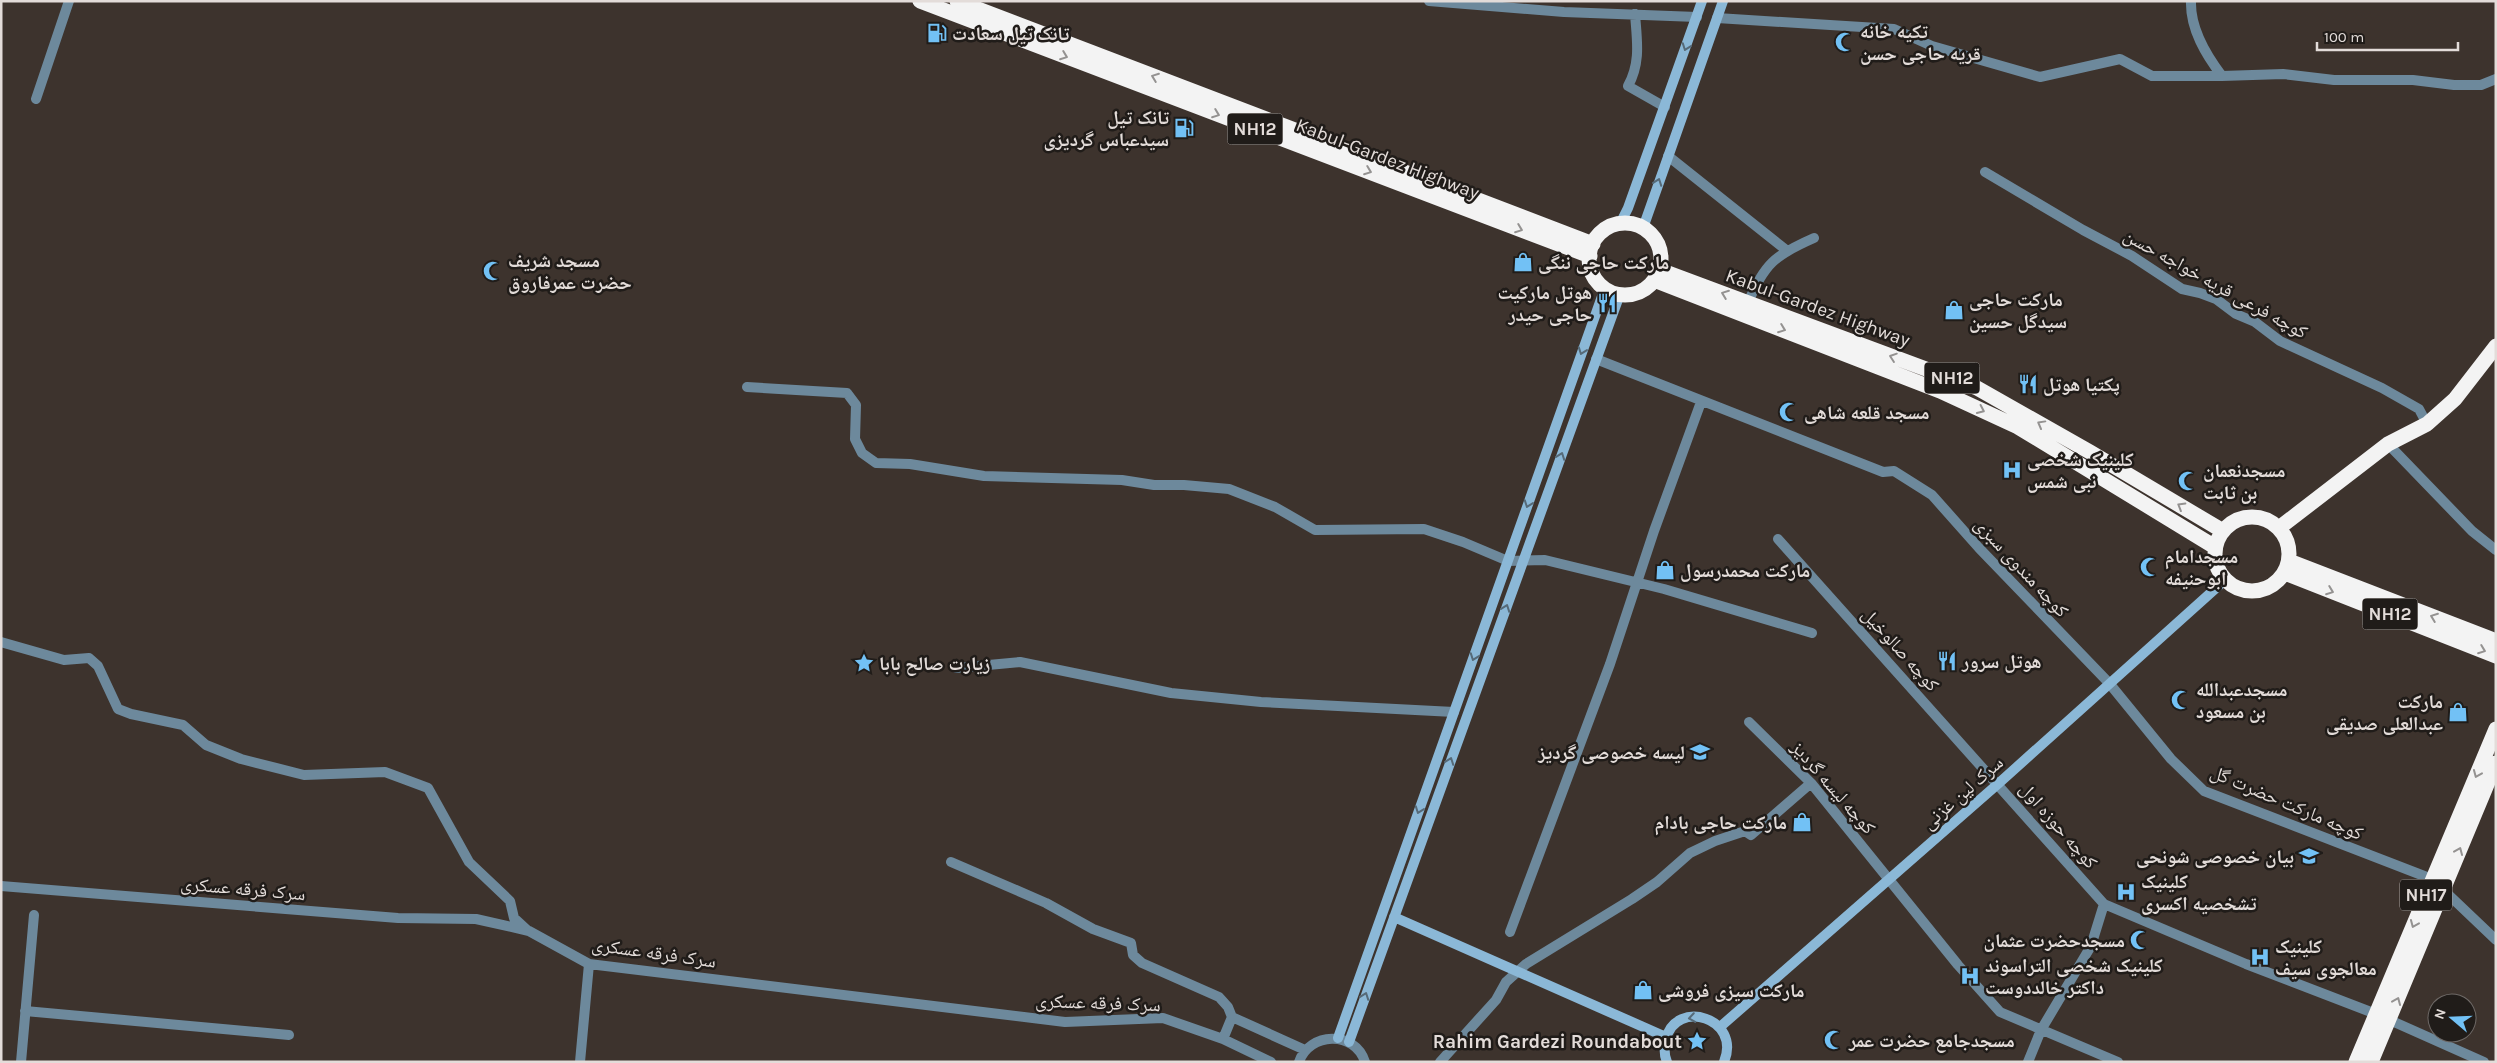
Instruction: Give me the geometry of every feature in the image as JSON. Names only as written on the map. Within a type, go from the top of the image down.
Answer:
[{"type":"highway","name":"Kabul-Gardez Highway","points":[[920,1],[1591,250]]},
{"type":"highway","name":"Kabul-Gardez Highway","points":[[957,1],[1591,250]]},
{"type":"highway","points":[[1620,224],[1632,224],[1643,228],[1659,246],[1661,258],[1657,275],[1646,288],[1635,294],[1620,294],[1605,288],[1595,278],[1590,267],[1591,250],[1600,234],[1609,227],[1620,224]]},
{"type":"highway","name":"Kabul-Gardez Highway","points":[[1657,275],[1748,303],[1977,388],[2223,531]]},
{"type":"highway","name":"Kabul-Gardez Highway","points":[[1657,275],[1940,391],[2018,427],[2215,547]]},
{"type":"highway","points":[[2279,528],[2388,444],[2427,424],[2455,399],[2496,346]]},
{"type":"highway","points":[[2247,517],[2259,517],[2270,521],[2279,528],[2286,537],[2290,548],[2287,567],[2273,585],[2256,592],[2245,591],[2234,587],[2225,580],[2216,564],[2215,547],[2223,531],[2236,520],[2247,517]]},
{"type":"highway","name":"NH12","points":[[2287,567],[2496,641]]},
{"type":"highway","name":"NH12","points":[[2287,567],[2496,656]]},
{"type":"highway","name":"NH17","points":[[2356,1062],[2382,1017],[2438,884],[2496,729]]},
{"type":"highway","name":"NH17","points":[[2438,884],[2496,763]]},
{"type":"highway","name":"NH17","points":[[2371,1062],[2382,1017]]},
{"type":"street","points":[[36,99],[68,1]]},
{"type":"street","points":[[1429,1],[1564,12],[1697,17]]},
{"type":"street","points":[[1620,224],[1702,1]]},
{"type":"street","points":[[1643,228],[1724,1]]},
{"type":"street","points":[[2191,1],[2192,20],[2207,57],[2222,76]]},
{"type":"street","points":[[1636,14],[1638,52],[1636,72],[1628,86],[1664,107]]},
{"type":"street","points":[[1717,18],[1894,29],[1932,46],[2040,76],[2120,59],[2152,76],[2283,74],[2334,80],[2413,80],[2480,85],[2496,79]]},
{"type":"street","points":[[1668,156],[1786,250]]},
{"type":"street","name":"کوچه فرعی قریه خواجه حسن","points":[[1985,172],[2083,230],[2132,256],[2182,289],[2200,293],[2216,300],[2236,314],[2255,322],[2280,341],[2382,388],[2419,409],[2427,424]]},
{"type":"street","points":[[1748,303],[1759,275],[1786,250],[1814,238]]},
{"type":"street","points":[[1344,1040],[1454,712],[1605,288]]},
{"type":"street","points":[[1344,1040],[1394,916],[1620,294]]},
{"type":"street","points":[[1510,932],[1610,664],[1701,402],[1596,359]]},
{"type":"street","points":[[747,387],[847,393],[856,404],[855,439],[862,453],[876,463],[910,464],[984,476],[1122,480],[1154,485],[1184,485],[1230,489],[1275,507],[1316,530],[1424,530],[1463,542],[1508,561],[1545,560],[1637,582],[1812,633]]},
{"type":"street","name":"کوچه مندوی سبزی","points":[[1701,402],[1883,472],[1894,471],[1907,477],[1932,494],[1979,548],[2109,683]]},
{"type":"street","points":[[2388,444],[2472,531],[2496,550]]},
{"type":"street","name":"کوچه صالوخیل","points":[[1778,539],[1998,783]]},
{"type":"street","name":"سرک لین غزنی","points":[[1720,1027],[1998,783],[2225,580]]},
{"type":"street","points":[[1,642],[64,660],[89,658],[98,666],[118,709],[131,714],[183,725],[206,745],[241,759],[304,775],[385,772],[428,788],[469,862],[510,901],[514,918],[529,931]]},
{"type":"street","points":[[956,668],[1020,662],[1171,693],[1261,702],[1454,712]]},
{"type":"street","name":"کوچه مارکت حضرت گل","points":[[2109,683],[2171,759],[2204,791],[2438,884]]},
{"type":"street","name":"کوچه لیسه گردیز","points":[[1749,722],[1811,783],[1958,966],[2000,1012],[2118,1062]]},
{"type":"street","points":[[1440,1062],[1496,1000],[1506,982],[1533,959],[1640,893],[1690,853],[1715,841],[1745,831],[1751,835],[1811,783]]},
{"type":"street","name":"کوچه حوزه اول","points":[[1998,783],[2104,904]]},
{"type":"street","points":[[951,862],[1046,904],[1093,929],[1130,943],[1133,955],[1142,963],[1219,997],[1228,1006],[1232,1017],[1223,1040]]},
{"type":"street","points":[[2438,884],[2496,940]]},
{"type":"street","name":"سرک فرقه عسکری","points":[[1,886],[398,918],[476,919],[529,931],[589,964],[1065,1022],[1163,1018],[1223,1040],[1251,1058],[1271,1062]]},
{"type":"street","points":[[2028,1062],[2040,1030],[2091,946],[2104,904],[2246,964],[2382,1017],[2484,1062]]},
{"type":"street","points":[[21,1062],[34,916]]},
{"type":"street","points":[[1394,916],[1666,1037]]},
{"type":"street","points":[[580,1062],[589,964]]},
{"type":"street","points":[[25,1011],[289,1035]]},
{"type":"street","points":[[1232,1017],[1305,1050]]},
{"type":"street","points":[[1667,1062],[1664,1048],[1666,1037],[1672,1027],[1680,1020],[1690,1017],[1706,1018],[1720,1027],[1727,1043],[1726,1061]]},
{"type":"street","points":[[1299,1062],[1305,1050],[1320,1040],[1344,1040],[1357,1049],[1364,1062]]},
{"type":"place","name":"تانک تیل سعادت","points":[[937,33]]},
{"type":"place","name":"تکیه خانه قریه حاجی حسن","points":[[1845,42]]},
{"type":"place","name":"تانک تیل سیدعباس گردیزی","points":[[1184,128]]},
{"type":"place","name":"مارکت حاجی ننگی","points":[[1523,262]]},
{"type":"place","name":"مسجد شریف حضرت عمرفاروق","points":[[493,271]]},
{"type":"place","name":"هوتل مارکیت حاجی حیدر","points":[[1607,303]]},
{"type":"place","name":"مارکت حاجی سیدگل حسین","points":[[1954,310]]},
{"type":"place","name":"پکتیا هوتل","points":[[2028,384]]},
{"type":"place","name":"مسجد قلعه شاهی","points":[[1789,412]]},
{"type":"place","name":"کلینیک شخصی نبی شمس","points":[[2012,470]]},
{"type":"place","name":"مسجدنعمان بن ثابت","points":[[2188,481]]},
{"type":"place","name":"مسجدامام ابوحنیفه","points":[[2150,567]]},
{"type":"place","name":"مارکت محمدرسول","points":[[1665,570]]},
{"type":"place","name":"هوتل سرور","points":[[1947,661]]},
{"type":"place","name":"زیارت صالح بابا","points":[[864,663]]},
{"type":"place","name":"مسجدعبدالله بن مسعود","points":[[2181,700]]},
{"type":"place","name":"مارکت عبدالعلی صدیقی","points":[[2458,712]]},
{"type":"place","name":"لیسه خصوصی گردیز","points":[[1700,752]]},
{"type":"place","name":"مارکت حاجی بادام","points":[[1802,822]]},
{"type":"place","name":"بیان خصوصی شونحی","points":[[2309,856]]},
{"type":"place","name":"کلینیک تشخصیه اکسری","points":[[2126,892]]},
{"type":"place","name":"مسجدحضرت عثمان","points":[[2140,940]]},
{"type":"place","name":"کلینیک معالجوی سیف","points":[[2260,957]]},
{"type":"place","name":"کلینیک شخصی التراسوند داکتر خالددوست","points":[[1970,976]]},
{"type":"place","name":"مارکت سیزی فروشی","points":[[1643,990]]},
{"type":"place","name":"مسجدجامع حضرت عمر","points":[[1834,1040]]},
{"type":"place","name":"Rahim Gardezi Roundabout","points":[[1697,1041]]}]
